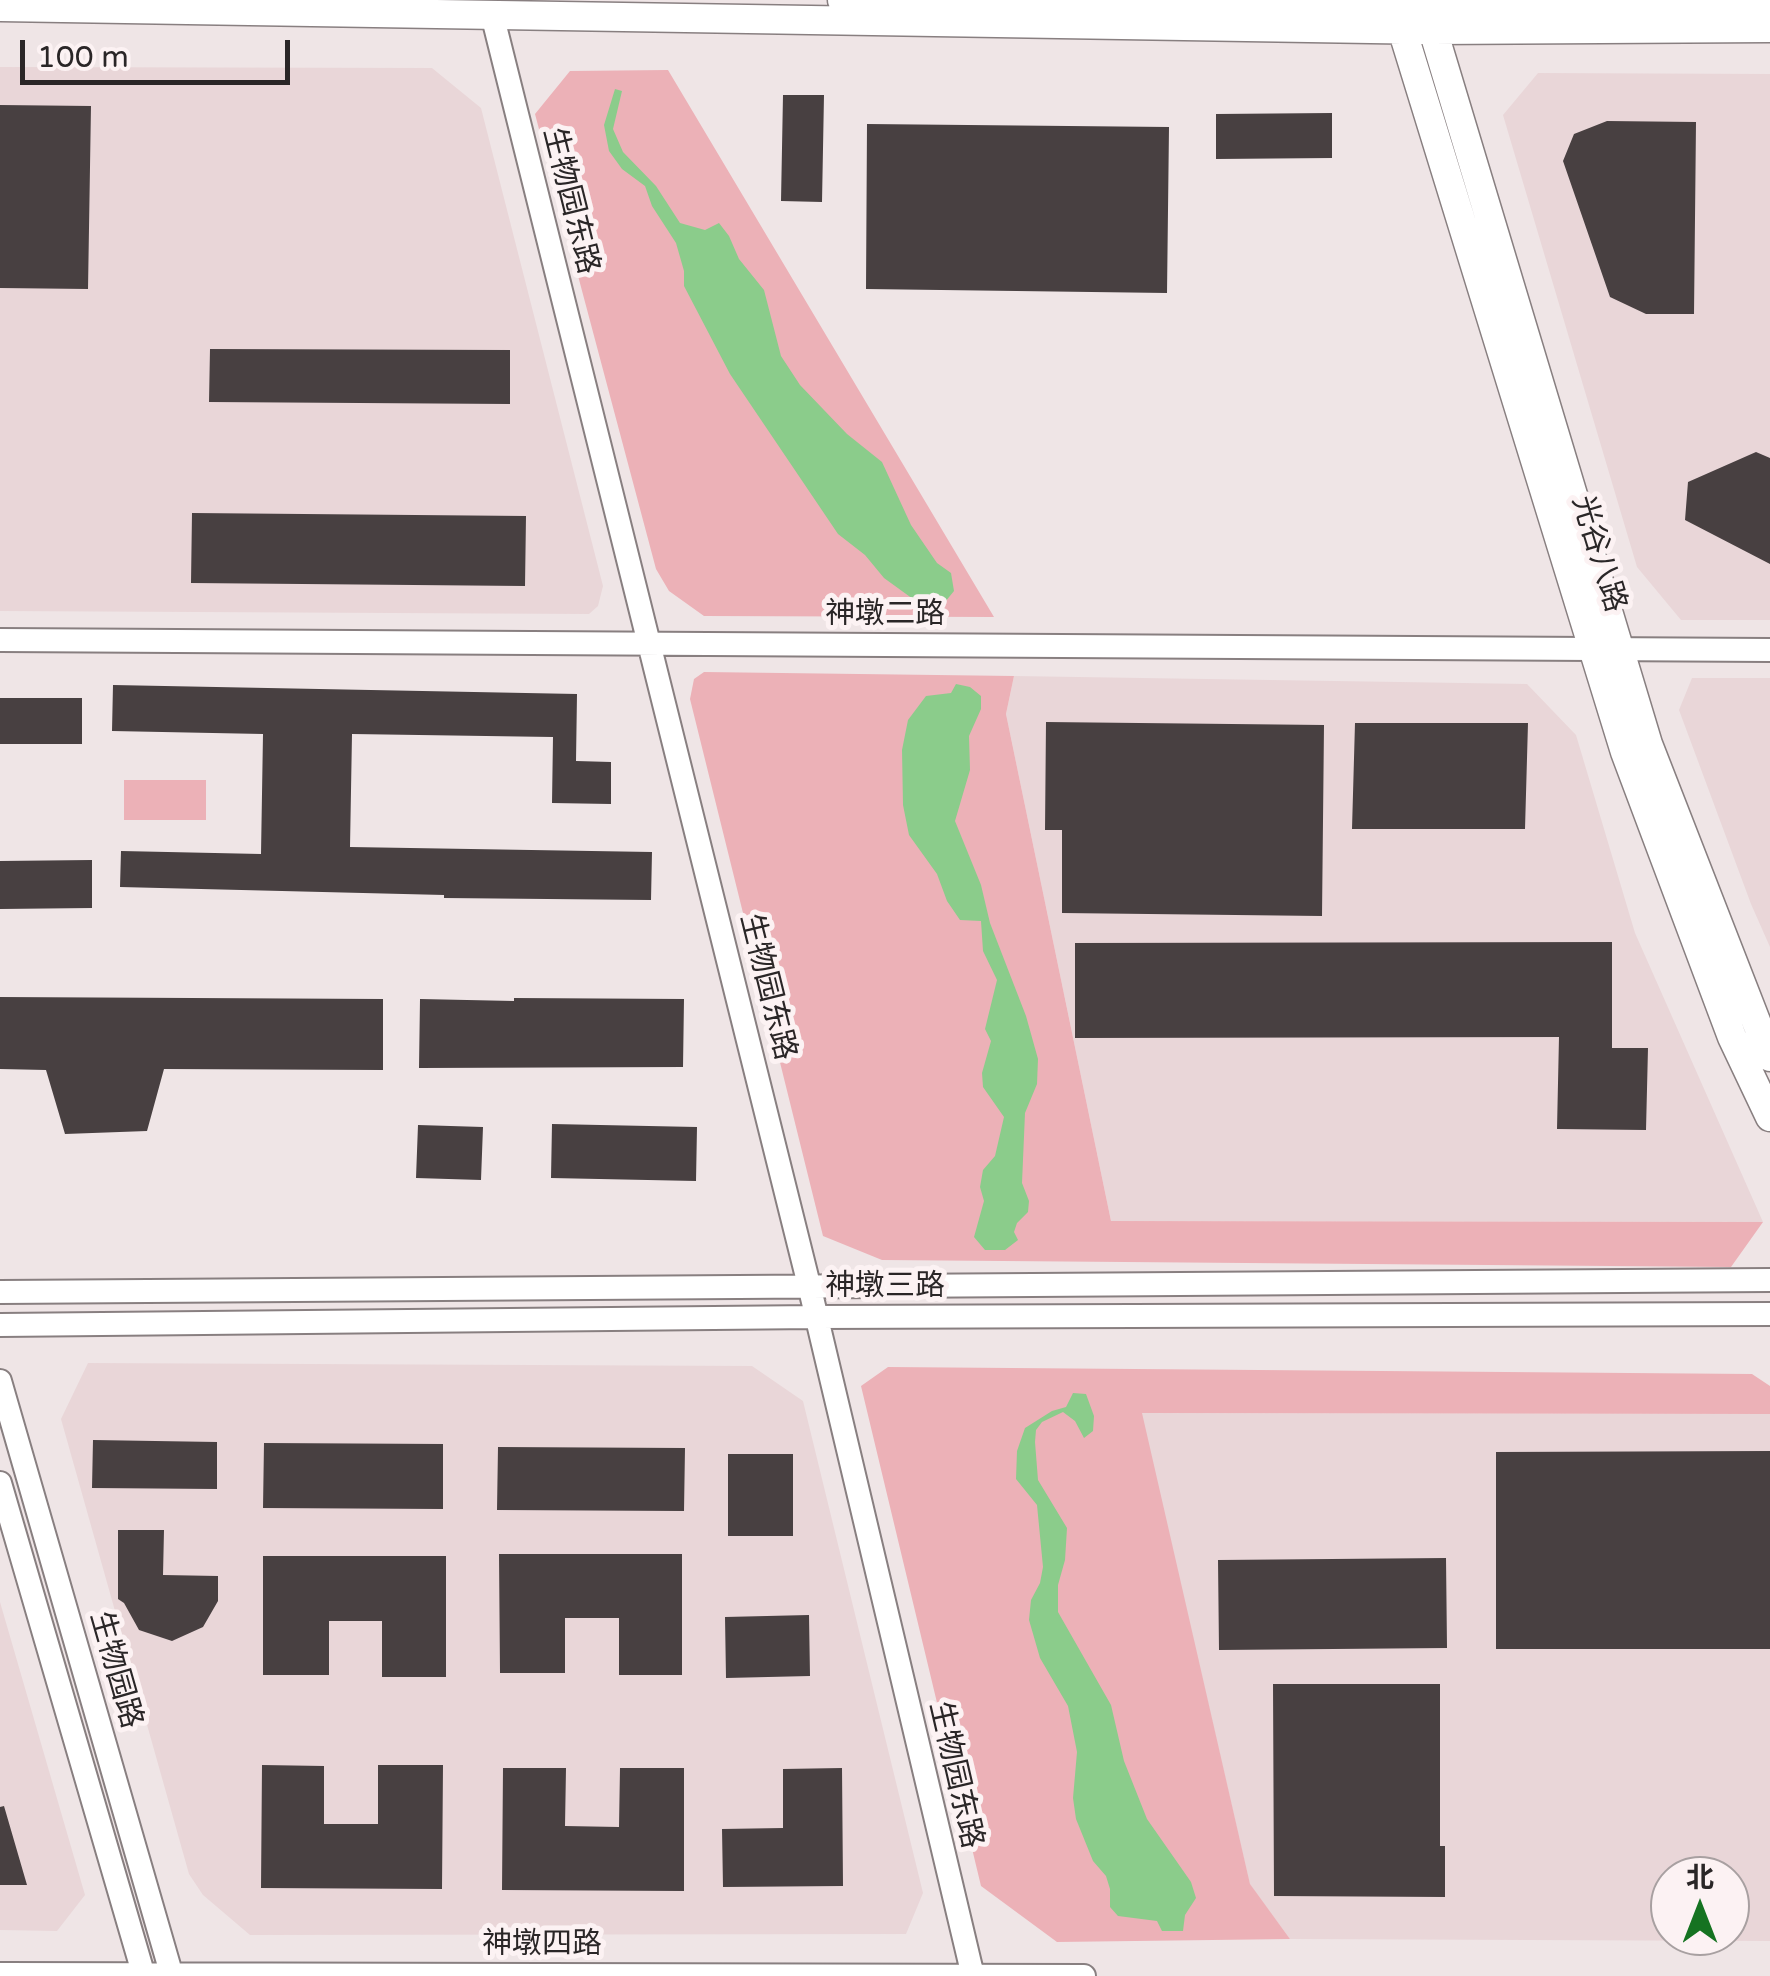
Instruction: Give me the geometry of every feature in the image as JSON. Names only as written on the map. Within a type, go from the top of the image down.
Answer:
[{"type":"main road","points":[[842,0],[1413,13],[1770,28]]},
{"type":"main road","points":[[0,8],[492,14],[1413,13],[1770,8]]},
{"type":"main road","name":"光谷八路","points":[[1413,13],[1607,650],[1638,788],[1732,1037],[1770,1117]]},
{"type":"main road","name":"光谷八路","points":[[1607,650],[1648,744],[1770,1057]]},
{"type":"street","name":"生物园东路","points":[[492,14],[810,1285],[972,1976]]},
{"type":"street","name":"神墩二路","points":[[0,640],[1770,650]]},
{"type":"street","name":"神墩三路","points":[[0,1292],[1770,1280]]},
{"type":"street","name":"神墩三路","points":[[0,1325],[1770,1314]]},
{"type":"street","name":"生物园路","points":[[0,1381],[172,1975]]},
{"type":"street","name":"生物园路","points":[[0,1483],[144,1975]]},
{"type":"street","name":"神墩四路","points":[[0,1974],[1084,1976]]},
{"type":"shaded area","points":[[0,67],[432,68],[481,108],[603,586],[598,606],[589,614],[0,611]]},
{"type":"shaded area","points":[[668,70],[994,617],[704,616],[669,591],[656,569],[535,114],[570,71]]},
{"type":"shaded area","points":[[1538,73],[1770,74],[1770,620],[1681,620],[1637,567],[1503,115]]},
{"type":"shaded area","points":[[615,89],[622,91],[613,129],[623,152],[656,186],[680,223],[705,230],[719,223],[729,236],[739,259],[764,290],[781,356],[800,385],[847,434],[882,462],[911,525],[937,563],[951,573],[954,591],[945,602],[923,605],[913,599],[884,578],[865,555],[838,534],[730,374],[684,286],[676,243],[652,206],[645,186],[622,169],[609,151],[604,125]]},
{"type":"shaded area","points":[[704,672],[1014,676],[1006,714],[1111,1221],[1763,1222],[1731,1267],[882,1260],[823,1236],[690,699],[694,679]]},
{"type":"shaded area","points":[[1014,676],[1527,684],[1576,735],[1635,933],[1763,1222],[1111,1221],[1006,714]]},
{"type":"shaded area","points":[[1692,678],[1770,678],[1770,947],[1679,710]]},
{"type":"shaded area","points":[[956,684],[970,687],[981,696],[981,709],[969,736],[970,770],[955,821],[981,885],[990,923],[1038,1059],[1037,1084],[1025,1113],[1022,1183],[1029,1201],[1028,1212],[1017,1223],[1014,1232],[1018,1240],[1005,1250],[985,1250],[974,1237],[984,1201],[980,1187],[983,1170],[995,1156],[1004,1117],[983,1087],[982,1073],[991,1041],[985,1029],[997,980],[983,951],[981,921],[960,920],[947,901],[937,874],[909,835],[903,805],[902,750],[908,720],[926,696],[951,693]]},
{"type":"shaded area","points":[[124,780],[206,780],[206,820],[124,820]]},
{"type":"shaded area","points":[[88,1363],[752,1366],[803,1401],[923,1893],[906,1934],[250,1935],[203,1895],[189,1874],[61,1419]]},
{"type":"shaded area","points":[[888,1367],[1752,1374],[1770,1386],[1770,1414],[1142,1413],[1250,1884],[1290,1939],[1057,1942],[981,1886],[861,1386]]},
{"type":"shaded area","points":[[1073,1393],[1086,1394],[1094,1416],[1093,1431],[1084,1438],[1075,1421],[1063,1412],[1042,1422],[1036,1430],[1035,1442],[1038,1480],[1067,1528],[1058,1612],[1111,1705],[1124,1761],[1147,1819],[1191,1882],[1196,1898],[1185,1915],[1183,1931],[1162,1931],[1157,1921],[1118,1916],[1110,1907],[1106,1876],[1093,1861],[1076,1819],[1073,1798],[1077,1752],[1068,1706],[1040,1658],[1029,1620],[1031,1600],[1043,1567],[1037,1505],[1016,1479],[1017,1451],[1025,1428],[1066,1407]]},
{"type":"shaded area","points":[[1141,1413],[1770,1414],[1770,1941],[1750,1941],[1750,1856],[1650,1856],[1650,1940],[1290,1939],[1250,1885]]},
{"type":"shaded area","points":[[0,1602],[85,1895],[57,1931],[0,1930]]},
{"type":"building","points":[[783,95],[824,95],[822,202],[781,201]]},
{"type":"building","points":[[0,105],[91,106],[88,289],[0,288]]},
{"type":"building","points":[[1332,113],[1332,158],[1216,159],[1216,114]]},
{"type":"building","points":[[1607,121],[1696,122],[1694,314],[1646,314],[1610,297],[1563,161],[1574,134]]},
{"type":"building","points":[[867,124],[1169,127],[1167,293],[866,289]]},
{"type":"building","points":[[210,349],[510,350],[510,404],[209,402]]},
{"type":"building","points":[[1756,452],[1770,458],[1770,564],[1685,520],[1688,482]]},
{"type":"building","points":[[192,513],[526,516],[525,586],[191,583]]},
{"type":"building","points":[[113,685],[577,694],[576,761],[611,762],[611,804],[552,803],[553,737],[352,734],[350,847],[652,852],[651,900],[444,898],[120,887],[121,851],[261,854],[263,734],[112,731]]},
{"type":"building","points":[[0,698],[82,698],[82,744],[0,744]]},
{"type":"building","points":[[1046,722],[1324,725],[1322,916],[1062,913],[1062,830],[1045,830]]},
{"type":"building","points":[[1355,723],[1528,723],[1525,829],[1352,829]]},
{"type":"building","points":[[92,860],[92,908],[0,909],[0,861]]},
{"type":"building","points":[[1612,942],[1612,1048],[1648,1048],[1646,1130],[1557,1129],[1559,1037],[1075,1038],[1075,943]]},
{"type":"building","points":[[0,997],[383,999],[383,1070],[164,1069],[147,1131],[65,1134],[46,1070],[0,1069]]},
{"type":"building","points":[[420,999],[684,999],[683,1067],[419,1068]]},
{"type":"building","points":[[552,1124],[697,1127],[696,1181],[551,1178]]},
{"type":"building","points":[[418,1125],[483,1127],[481,1180],[416,1178]]},
{"type":"building","points":[[93,1440],[217,1442],[217,1489],[92,1488]]},
{"type":"building","points":[[264,1443],[443,1444],[443,1509],[263,1508]]},
{"type":"building","points":[[498,1447],[685,1448],[684,1511],[497,1510]]},
{"type":"building","points":[[1770,1451],[1770,1649],[1496,1649],[1496,1452]]},
{"type":"building","points":[[728,1454],[793,1454],[793,1536],[728,1536]]},
{"type":"building","points":[[118,1530],[164,1530],[163,1575],[218,1576],[218,1601],[203,1627],[172,1641],[139,1630],[118,1599]]},
{"type":"building","points":[[499,1554],[682,1554],[682,1675],[619,1675],[619,1618],[565,1618],[565,1673],[500,1673]]},
{"type":"building","points":[[263,1556],[446,1556],[446,1677],[382,1677],[382,1621],[329,1621],[329,1675],[263,1675]]},
{"type":"building","points":[[1446,1558],[1447,1648],[1219,1650],[1218,1560]]},
{"type":"building","points":[[809,1615],[810,1676],[726,1678],[725,1617]]},
{"type":"building","points":[[1273,1684],[1440,1684],[1440,1846],[1445,1846],[1445,1897],[1274,1896]]},
{"type":"building","points":[[262,1765],[324,1766],[324,1824],[378,1824],[378,1765],[443,1765],[442,1889],[261,1888]]},
{"type":"building","points":[[503,1768],[566,1768],[565,1826],[619,1827],[620,1768],[684,1768],[684,1891],[502,1890]]},
{"type":"building","points":[[842,1768],[843,1886],[723,1887],[722,1829],[783,1828],[783,1769]]},
{"type":"building","points":[[4,1806],[27,1885],[0,1885],[0,1807]]}]
